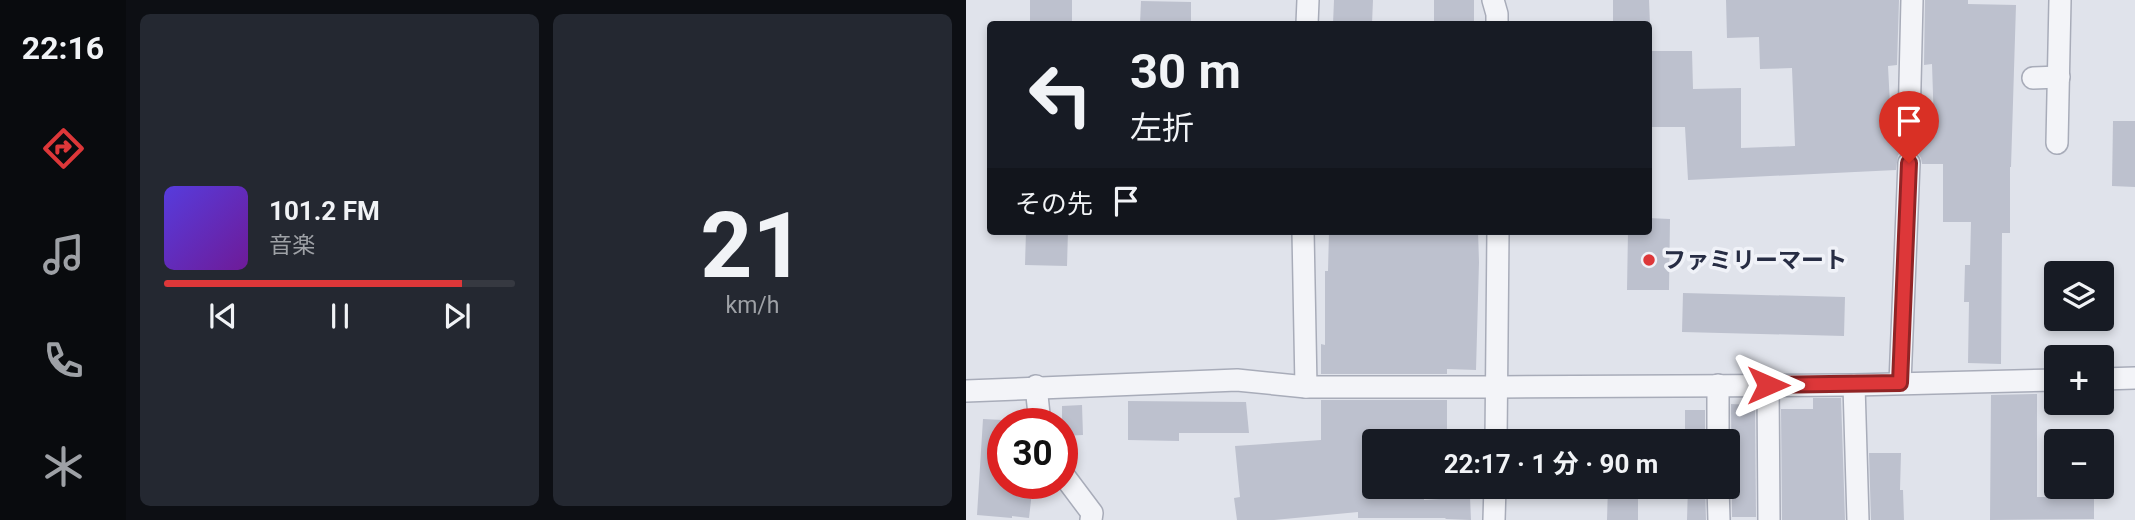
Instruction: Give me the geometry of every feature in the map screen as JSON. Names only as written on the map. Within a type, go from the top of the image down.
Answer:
[{"type":"street","points":[[1307,21],[1308,0]]},
{"type":"street","points":[[1493,0],[1497,21]]},
{"type":"street","points":[[1909,125],[1912,0]]},
{"type":"street","points":[[2057,143],[2060,0]]},
{"type":"street","points":[[2033,78],[2059,78]]},
{"type":"street","points":[[1900,383],[1909,163]]},
{"type":"street","points":[[1303,235],[1306,387]]},
{"type":"street","points":[[1496,429],[1498,235]]},
{"type":"street","points":[[2114,379],[2135,378]]},
{"type":"street","points":[[966,391],[1036,386],[1237,380],[1306,387],[1768,385],[2044,380]]},
{"type":"street","points":[[1854,384],[1858,520]]},
{"type":"street","points":[[1718,385],[1718,429]]},
{"type":"street","points":[[1768,385],[1769,520]]},
{"type":"street","points":[[1036,386],[1038,408]]},
{"type":"street","points":[[1078,494],[1092,513],[1091,520]]},
{"type":"street","points":[[1494,520],[1495,499]]},
{"type":"street","points":[[1718,499],[1718,520]]},
{"type":"building","points":[[1030,0],[1072,0],[1072,21],[1030,21]]},
{"type":"building","points":[[1334,0],[1373,0],[1372,21],[1333,21]]},
{"type":"building","points":[[1434,0],[1474,0],[1474,21],[1434,21]]},
{"type":"building","points":[[1613,0],[1649,0],[1650,21],[1613,21]]},
{"type":"building","points":[[1726,0],[1899,0],[1897,65],[1888,66],[1891,124],[1896,125],[1898,132],[1908,138],[1916,136],[1922,125],[1934,125],[1932,64],[1924,65],[1925,0],[1968,0],[1968,4],[2016,5],[2010,233],[2002,233],[2001,364],[1968,363],[1969,302],[1964,302],[1965,265],[1970,265],[1971,222],[1943,222],[1943,164],[1922,164],[1917,152],[1909,150],[1898,155],[1896,170],[1688,180],[1685,127],[1652,127],[1652,51],[1692,51],[1693,89],[1741,88],[1741,148],[1795,146],[1792,68],[1760,69],[1759,37],[1727,38]]},
{"type":"building","points":[[1141,1],[1191,2],[1191,21],[1140,21]]},
{"type":"building","points":[[2113,121],[2135,121],[2135,187],[2112,186]]},
{"type":"building","name":"ファミリーマート","points":[[1652,218],[1670,219],[1669,290],[1627,290],[1628,235],[1652,235]]},
{"type":"building","points":[[1026,235],[1068,235],[1067,266],[1025,265]]},
{"type":"building","points":[[1329,235],[1478,235],[1476,370],[1447,369],[1447,374],[1321,374],[1321,344],[1325,345],[1325,271],[1328,271]]},
{"type":"building","points":[[1683,293],[1845,297],[1844,336],[1682,332]]},
{"type":"building","points":[[2037,394],[2037,497],[2094,499],[2094,519],[1990,520],[1991,395]]},
{"type":"building","points":[[1813,398],[1841,398],[1845,520],[1782,520],[1781,409],[1813,409]]},
{"type":"building","points":[[1321,400],[1447,400],[1447,429],[1362,429],[1362,499],[1470,499],[1471,520],[1358,518],[1358,512],[1274,520],[1237,520],[1234,498],[1240,497],[1235,446],[1321,440]]},
{"type":"building","points":[[1128,401],[1246,402],[1249,433],[1179,433],[1179,441],[1128,440]]},
{"type":"building","points":[[1731,404],[1755,405],[1756,517],[1732,517],[1732,499],[1740,499],[1740,429],[1731,429]]},
{"type":"building","points":[[1082,405],[1083,435],[1078,435],[1078,408],[1062,406]]},
{"type":"building","points":[[1685,410],[1705,410],[1705,429],[1685,429]]},
{"type":"building","points":[[983,419],[987,419],[987,499],[1031,499],[1029,518],[977,515]]},
{"type":"building","points":[[1869,453],[1901,453],[1900,490],[1903,490],[1904,520],[1871,520]]},
{"type":"building","points":[[1608,499],[1638,499],[1638,520],[1607,520]]},
{"type":"building","points":[[1688,499],[1705,499],[1706,520],[1687,520]]},
{"type":"place","name":"ファミリーマート","points":[[1649,260]]},
{"type":"route","points":[[1768,385],[1900,383],[1909,163]]}]
